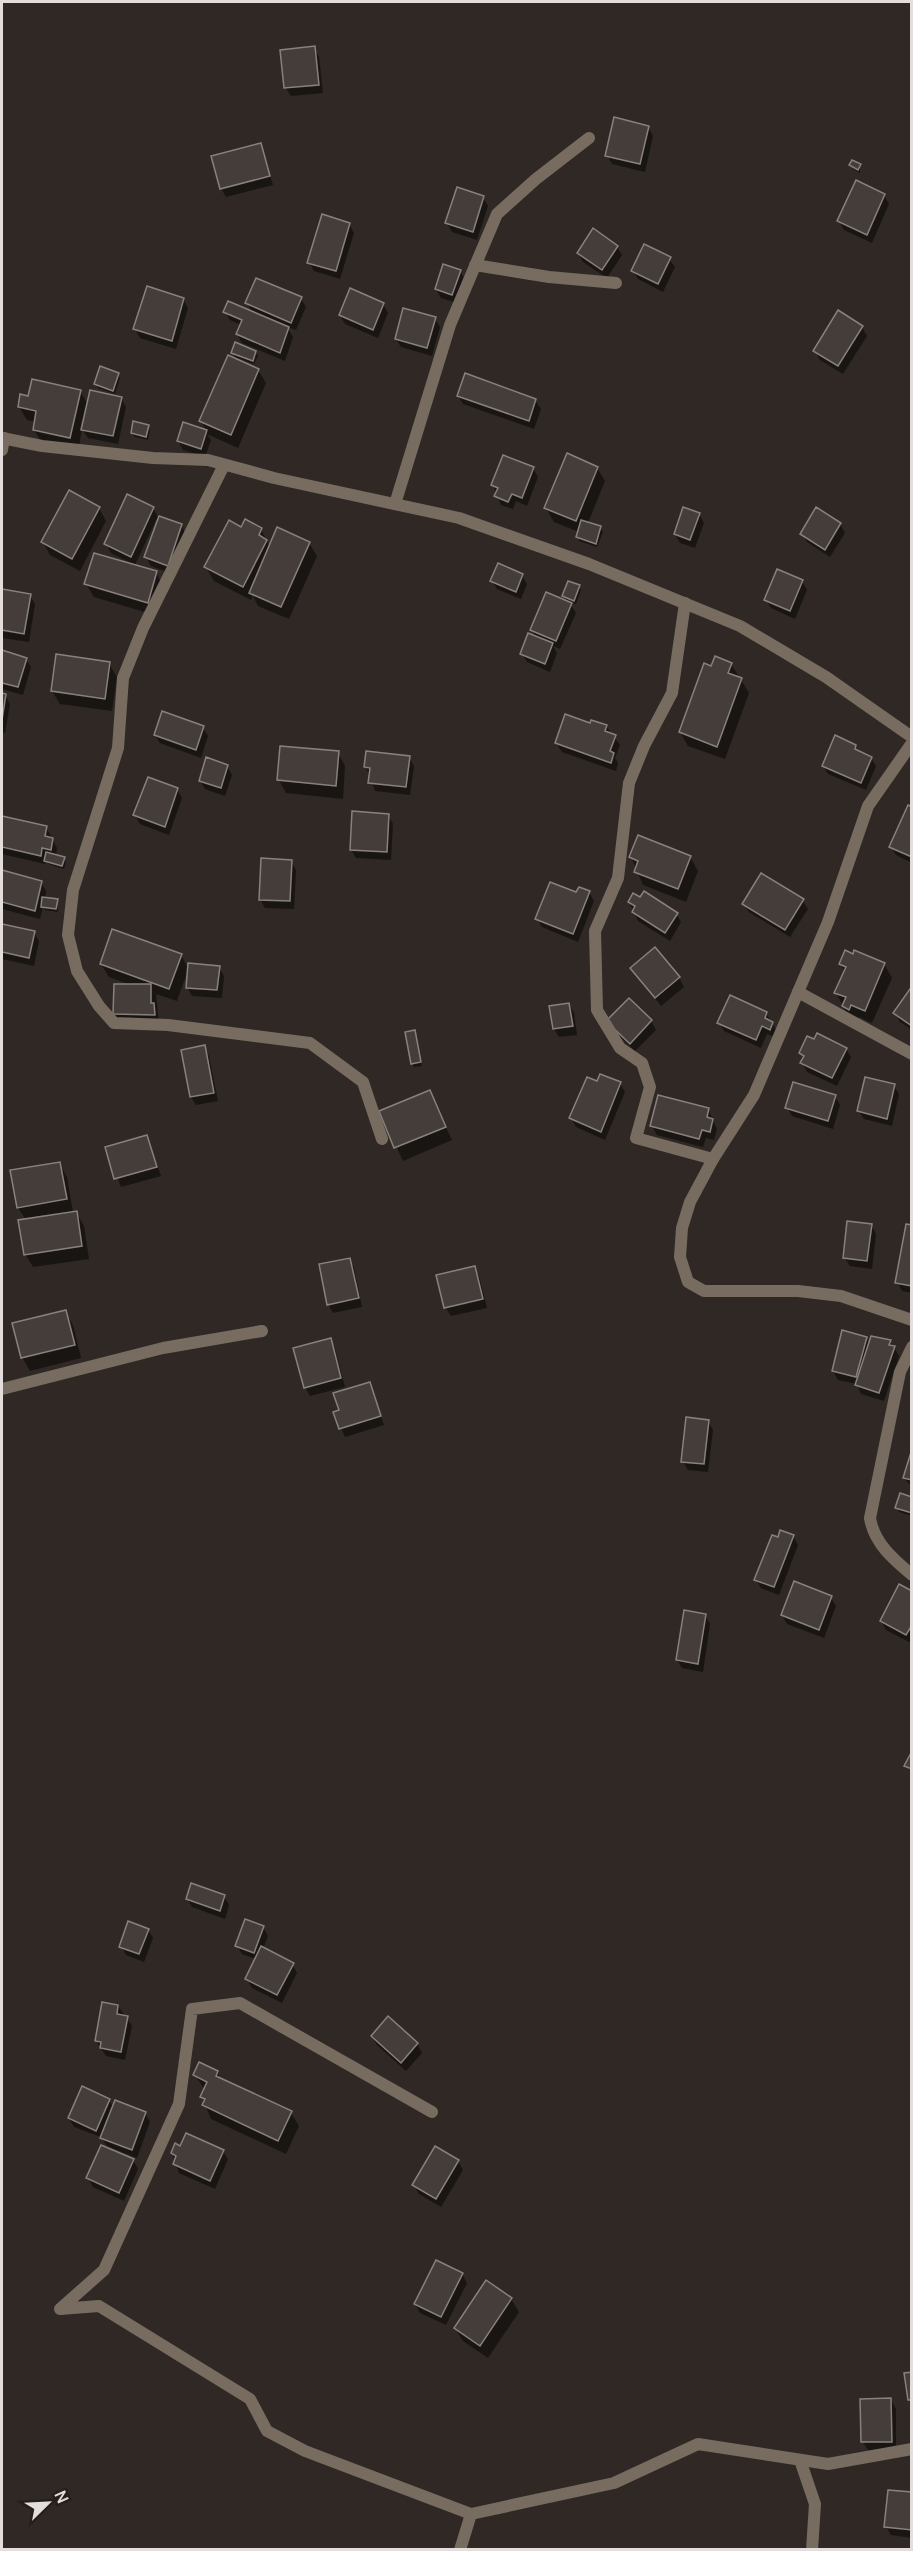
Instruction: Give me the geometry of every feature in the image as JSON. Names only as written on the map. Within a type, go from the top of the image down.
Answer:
[{"type":"street","points":[[395,504],[450,325],[497,214],[536,179],[589,138]]},
{"type":"street","points":[[475,265],[549,277],[616,283]]},
{"type":"street","points":[[2,442],[153,458],[208,460],[274,478],[459,518],[589,564],[740,626],[826,677],[912,737]]},
{"type":"street","points":[[224,465],[143,628],[123,678],[118,748],[73,890],[68,935],[77,970],[99,1006],[114,1023],[168,1025],[310,1043],[363,1083],[382,1139]]},
{"type":"street","points":[[685,603],[672,693],[644,746],[629,783],[618,878],[595,931],[597,1010],[620,1048],[642,1063],[650,1087],[636,1138],[713,1159]]},
{"type":"street","points":[[912,743],[868,806],[828,922],[754,1095],[713,1159],[690,1202],[682,1228],[680,1257],[688,1282],[704,1291],[798,1291],[841,1296],[912,1320]]},
{"type":"street","points":[[798,992],[912,1054]]},
{"type":"street","points":[[2,1389],[163,1348],[262,1331]]},
{"type":"street","points":[[912,1347],[900,1372],[870,1518],[873,1533],[893,1559],[912,1575]]},
{"type":"street","points":[[432,2112],[240,2003],[192,2009],[179,2104],[104,2270],[60,2309],[99,2306],[250,2399],[267,2431],[305,2451],[471,2514],[614,2483],[698,2444],[828,2464],[912,2449]]},
{"type":"street","points":[[800,2460],[815,2504],[812,2550]]},
{"type":"street","points":[[460,2550],[471,2514]]},
{"type":"building","points":[[315,46],[319,85],[284,88],[280,50]]},
{"type":"building","points":[[614,117],[649,126],[640,164],[605,156]]},
{"type":"building","points":[[261,143],[270,176],[220,189],[211,156]]},
{"type":"building","points":[[852,160],[861,164],[858,170],[849,165]]},
{"type":"building","points":[[856,180],[885,194],[867,235],[837,221]]},
{"type":"building","points":[[457,187],[484,196],[473,232],[445,223]]},
{"type":"building","points":[[322,214],[350,223],[336,271],[307,263]]},
{"type":"building","points":[[593,228],[618,246],[602,270],[577,253]]},
{"type":"building","points":[[644,244],[671,257],[658,284],[631,271]]},
{"type":"building","points":[[443,264],[461,270],[452,295],[435,289]]},
{"type":"building","points":[[256,278],[302,297],[291,323],[245,303]]},
{"type":"building","points":[[147,286],[184,298],[172,341],[133,329]]},
{"type":"building","points":[[350,288],[384,303],[373,330],[339,315]]},
{"type":"building","points":[[228,301],[289,327],[280,353],[236,334],[242,320],[223,312]]},
{"type":"building","points":[[403,308],[436,317],[427,348],[395,339]]},
{"type":"building","points":[[838,310],[863,326],[838,366],[813,351]]},
{"type":"building","points":[[235,342],[256,351],[253,361],[231,353]]},
{"type":"building","points":[[228,355],[259,369],[231,435],[199,421]]},
{"type":"building","points":[[100,366],[119,373],[113,391],[94,384]]},
{"type":"building","points":[[465,373],[536,399],[529,421],[457,396]]},
{"type":"building","points":[[32,379],[81,390],[70,438],[33,430],[36,411],[18,407],[20,394],[28,396]]},
{"type":"building","points":[[90,390],[122,397],[113,436],[81,430]]},
{"type":"building","points":[[133,421],[149,425],[146,437],[131,433]]},
{"type":"building","points":[[183,422],[207,430],[201,449],[177,441]]},
{"type":"building","points":[[567,453],[598,467],[576,521],[544,508]]},
{"type":"building","points":[[503,455],[534,467],[522,498],[512,494],[508,502],[494,496],[498,488],[491,485]]},
{"type":"building","points":[[69,490],[100,507],[72,559],[41,542]]},
{"type":"building","points":[[127,494],[154,507],[131,557],[104,544]]},
{"type":"building","points":[[683,507],[700,513],[690,540],[674,534]]},
{"type":"building","points":[[816,507],[841,523],[825,550],[800,534]]},
{"type":"building","points":[[159,516],[182,524],[168,566],[144,557]]},
{"type":"building","points":[[245,519],[262,528],[259,535],[267,540],[243,587],[204,567],[229,520],[241,527]]},
{"type":"building","points":[[581,520],[601,526],[596,544],[576,537]]},
{"type":"building","points":[[277,527],[310,542],[281,607],[249,593]]},
{"type":"building","points":[[94,553],[157,571],[148,603],[84,584]]},
{"type":"building","points":[[498,563],[523,574],[516,592],[490,581]]},
{"type":"building","points":[[777,569],[803,580],[790,611],[764,600]]},
{"type":"building","points":[[568,581],[580,585],[574,601],[562,596]]},
{"type":"building","points":[[2,589],[31,594],[24,634],[2,630]]},
{"type":"building","points":[[546,592],[572,603],[556,641],[530,630]]},
{"type":"building","points":[[528,633],[553,643],[545,664],[520,654]]},
{"type":"building","points":[[2,650],[27,658],[18,687],[2,683]]},
{"type":"building","points":[[56,654],[110,662],[105,699],[51,691]]},
{"type":"building","points":[[715,656],[732,663],[728,673],[742,678],[717,747],[679,732],[704,663],[711,666]]},
{"type":"building","points":[[2,693],[6,694],[2,720]]},
{"type":"building","points":[[162,711],[204,726],[196,750],[154,735]]},
{"type":"building","points":[[565,714],[590,723],[591,720],[607,725],[605,731],[616,735],[610,751],[614,753],[611,763],[555,743]]},
{"type":"building","points":[[835,735],[856,745],[855,749],[872,757],[861,783],[822,766]]},
{"type":"building","points":[[280,746],[339,751],[336,786],[277,780]]},
{"type":"building","points":[[366,751],[410,756],[406,787],[368,783],[370,768],[364,767]]},
{"type":"building","points":[[206,757],[228,765],[221,788],[199,781]]},
{"type":"building","points":[[148,777],[178,788],[165,827],[133,815]]},
{"type":"building","points":[[908,805],[912,807],[912,857],[889,847]]},
{"type":"building","points":[[352,811],[389,814],[387,852],[350,850]]},
{"type":"building","points":[[2,816],[47,826],[45,836],[53,838],[51,850],[42,848],[41,856],[2,847]]},
{"type":"building","points":[[638,835],[691,856],[678,889],[634,872],[638,861],[629,857]]},
{"type":"building","points":[[46,852],[65,857],[62,866],[44,861]]},
{"type":"building","points":[[261,858],[292,860],[290,901],[259,900]]},
{"type":"building","points":[[2,870],[42,881],[35,911],[2,902]]},
{"type":"building","points":[[761,873],[804,899],[785,930],[742,904]]},
{"type":"building","points":[[550,882],[576,892],[579,887],[590,891],[573,934],[535,919]]},
{"type":"building","points":[[644,891],[678,913],[665,933],[632,912],[635,906],[628,902],[633,893],[640,897]]},
{"type":"building","points":[[42,897],[58,899],[56,909],[41,907]]},
{"type":"building","points":[[2,924],[35,931],[29,958],[2,952]]},
{"type":"building","points":[[112,929],[182,954],[169,989],[100,964]]},
{"type":"building","points":[[655,947],[680,977],[655,998],[630,968]]},
{"type":"building","points":[[845,950],[853,954],[854,950],[885,963],[865,1011],[851,1005],[849,1010],[842,1006],[846,997],[834,993],[846,967],[839,964]]},
{"type":"building","points":[[188,963],[220,966],[217,990],[186,988]]},
{"type":"building","points":[[114,984],[151,984],[151,1003],[154,1003],[155,1015],[113,1014]]},
{"type":"building","points":[[912,986],[912,1026],[893,1013]]},
{"type":"building","points":[[730,995],[767,1012],[765,1018],[773,1022],[770,1030],[762,1026],[756,1040],[717,1023]]},
{"type":"building","points":[[629,998],[652,1020],[630,1044],[606,1021]]},
{"type":"building","points":[[569,1003],[573,1026],[553,1029],[549,1006]]},
{"type":"building","points":[[415,1030],[421,1062],[411,1064],[405,1032]]},
{"type":"building","points":[[817,1033],[847,1048],[832,1078],[800,1063],[804,1056],[799,1053],[807,1036],[814,1039]]},
{"type":"building","points":[[205,1045],[214,1093],[190,1097],[181,1050]]},
{"type":"building","points":[[600,1074],[621,1082],[601,1132],[569,1118],[587,1077],[597,1081]]},
{"type":"building","points":[[865,1077],[895,1084],[887,1119],[857,1111]]},
{"type":"building","points":[[793,1082],[836,1095],[828,1121],[785,1108]]},
{"type":"building","points":[[430,1090],[446,1127],[394,1148],[379,1111]]},
{"type":"building","points":[[658,1095],[709,1108],[707,1117],[713,1119],[710,1132],[702,1130],[699,1139],[650,1126]]},
{"type":"building","points":[[147,1135],[157,1167],[114,1179],[105,1147]]},
{"type":"building","points":[[60,1162],[67,1199],[17,1208],[10,1170]]},
{"type":"building","points":[[77,1211],[82,1246],[24,1255],[18,1220]]},
{"type":"building","points":[[847,1221],[872,1224],[867,1261],[843,1258]]},
{"type":"building","points":[[906,1224],[912,1225],[912,1286],[895,1283]]},
{"type":"building","points":[[350,1258],[359,1298],[327,1305],[319,1264]]},
{"type":"building","points":[[475,1266],[483,1299],[444,1308],[436,1275]]},
{"type":"building","points":[[66,1310],[75,1345],[21,1358],[12,1323]]},
{"type":"building","points":[[842,1330],[867,1337],[856,1377],[832,1371]]},
{"type":"building","points":[[871,1336],[891,1340],[889,1345],[895,1346],[879,1393],[855,1385]]},
{"type":"building","points":[[331,1338],[341,1378],[304,1388],[293,1348]]},
{"type":"building","points":[[370,1382],[381,1416],[339,1429],[333,1412],[339,1410],[333,1393]]},
{"type":"building","points":[[686,1417],[709,1420],[704,1464],[681,1462]]},
{"type":"building","points":[[912,1449],[912,1480],[903,1478]]},
{"type":"building","points":[[900,1493],[912,1497],[912,1513],[895,1508]]},
{"type":"building","points":[[780,1530],[794,1535],[774,1587],[754,1580],[772,1535],[778,1537]]},
{"type":"building","points":[[794,1581],[832,1596],[819,1630],[781,1615]]},
{"type":"building","points":[[899,1584],[912,1591],[912,1625],[906,1635],[880,1621]]},
{"type":"building","points":[[684,1610],[706,1614],[698,1664],[676,1660]]},
{"type":"building","points":[[912,1751],[912,1769],[904,1766]]},
{"type":"building","points":[[191,1883],[225,1895],[220,1911],[186,1899]]},
{"type":"building","points":[[245,1919],[264,1926],[254,1953],[235,1946]]},
{"type":"building","points":[[128,1921],[149,1929],[139,1954],[119,1947]]},
{"type":"building","points":[[261,1946],[294,1963],[277,1995],[245,1979]]},
{"type":"building","points":[[102,2002],[118,2005],[117,2014],[128,2016],[121,2052],[100,2048],[101,2042],[95,2041]]},
{"type":"building","points":[[388,2016],[418,2043],[401,2063],[371,2036]]},
{"type":"building","points":[[199,2062],[218,2071],[216,2076],[292,2111],[278,2141],[202,2105],[205,2099],[200,2097],[207,2082],[193,2075]]},
{"type":"building","points":[[82,2086],[110,2099],[96,2131],[68,2118]]},
{"type":"building","points":[[115,2100],[146,2112],[132,2150],[100,2138]]},
{"type":"building","points":[[186,2133],[224,2150],[210,2181],[173,2164],[176,2156],[171,2153],[175,2143],[180,2146]]},
{"type":"building","points":[[101,2145],[134,2159],[119,2193],[86,2178]]},
{"type":"building","points":[[435,2146],[459,2160],[436,2199],[412,2185]]},
{"type":"building","points":[[436,2260],[463,2273],[441,2317],[414,2304]]},
{"type":"building","points":[[486,2280],[512,2298],[480,2346],[454,2328]]},
{"type":"building","points":[[912,2372],[912,2400],[908,2400],[904,2373]]},
{"type":"building","points":[[891,2398],[892,2442],[861,2442],[860,2399]]},
{"type":"building","points":[[888,2490],[912,2492],[912,2530],[884,2527]]}]
